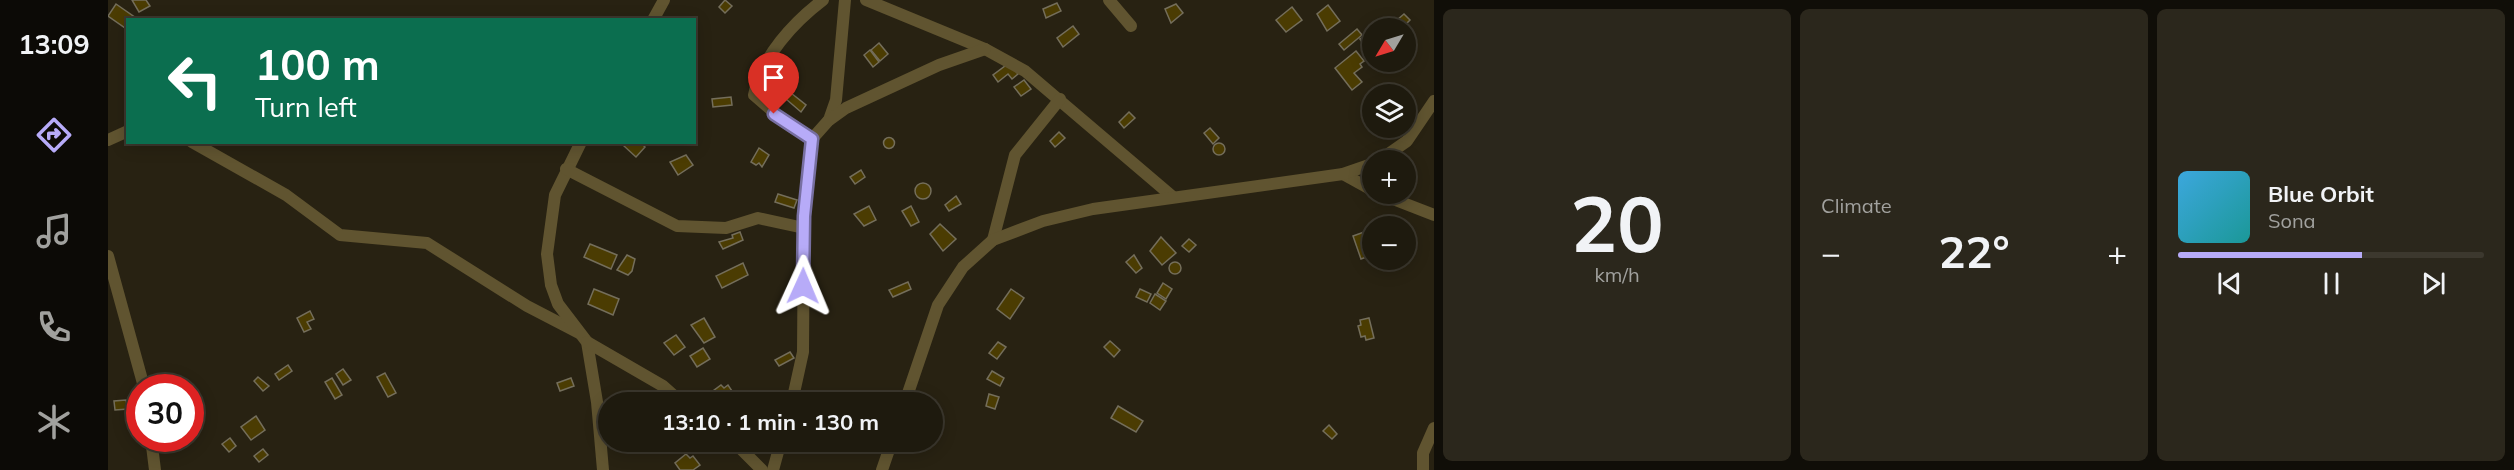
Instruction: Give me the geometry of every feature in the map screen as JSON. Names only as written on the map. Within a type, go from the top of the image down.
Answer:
[{"type":"street","points":[[654,18],[664,0]]},
{"type":"street","points":[[812,139],[790,126],[754,95],[777,44],[797,20],[824,0]]},
{"type":"street","points":[[828,121],[836,100],[845,0]]},
{"type":"street","points":[[866,0],[985,49],[1025,71],[1173,197]]},
{"type":"street","points":[[1109,0],[1131,26]]},
{"type":"street","points":[[794,392],[803,352],[804,228],[812,139],[828,121],[846,108],[939,65],[985,49]]},
{"type":"street","points":[[993,240],[1015,155],[1060,99]]},
{"type":"street","points":[[1394,150],[1407,141],[1434,101]]},
{"type":"street","points":[[108,140],[126,132]]},
{"type":"street","points":[[196,144],[286,195],[340,235],[427,243],[670,392]]},
{"type":"street","points":[[580,144],[555,195],[547,254],[551,285],[558,304],[583,338],[597,402],[603,470]]},
{"type":"street","points":[[908,392],[938,305],[963,267],[993,240],[1043,220],[1093,209],[1342,174],[1362,167]]},
{"type":"street","points":[[566,169],[677,226],[726,228],[758,218],[804,228]]},
{"type":"street","points":[[1342,174],[1362,185]]},
{"type":"street","points":[[1407,204],[1434,214]]},
{"type":"street","points":[[108,256],[114,297],[140,374]]},
{"type":"street","points":[[1423,470],[1423,453],[1434,428]]},
{"type":"street","points":[[153,452],[155,470]]},
{"type":"street","points":[[744,452],[762,470]]},
{"type":"street","points":[[773,470],[777,452]]},
{"type":"street","points":[[882,470],[888,452]]},
{"type":"building","points":[[132,0],[146,0],[150,6],[139,12]]},
{"type":"building","points":[[725,0],[732,6],[725,13],[719,7]]},
{"type":"building","points":[[1057,3],[1061,11],[1046,18],[1043,9]]},
{"type":"building","points":[[116,4],[136,18],[126,18],[126,29],[108,16]]},
{"type":"building","points":[[1176,4],[1183,13],[1171,23],[1165,9]]},
{"type":"building","points":[[1328,5],[1340,21],[1327,31],[1317,14]]},
{"type":"building","points":[[1292,7],[1302,20],[1286,32],[1276,20]]},
{"type":"building","points":[[1073,26],[1079,34],[1063,47],[1057,38]]},
{"type":"building","points":[[1357,29],[1362,35],[1344,50],[1339,44]]},
{"type":"building","points":[[879,43],[888,54],[880,61],[871,50]]},
{"type":"building","points":[[870,50],[879,62],[873,67],[864,55]]},
{"type":"building","points":[[1356,51],[1362,58],[1360,64],[1362,67],[1354,73],[1362,82],[1352,90],[1335,68]]},
{"type":"building","points":[[1009,63],[1018,74],[1012,79],[1008,74],[998,82],[993,75]]},
{"type":"building","points":[[1024,80],[1031,89],[1021,96],[1014,87]]},
{"type":"building","points":[[791,93],[806,105],[801,112],[786,99]]},
{"type":"building","points":[[731,97],[732,105],[713,107],[712,99]]},
{"type":"building","points":[[1129,112],[1135,118],[1124,128],[1119,122]]},
{"type":"building","points":[[1210,128],[1219,138],[1213,144],[1204,133]]},
{"type":"building","points":[[1059,132],[1065,138],[1055,147],[1050,141]]},
{"type":"building","points":[[889,137],[895,143],[889,149],[883,143]]},
{"type":"building","points":[[1219,143],[1225,149],[1219,155],[1213,149]]},
{"type":"building","points":[[626,144],[642,144],[645,147],[636,157],[624,146]]},
{"type":"building","points":[[759,148],[769,155],[762,167],[759,163],[756,165],[751,162]]},
{"type":"building","points":[[686,155],[693,165],[678,175],[670,162]]},
{"type":"building","points":[[861,170],[865,177],[855,184],[850,177]]},
{"type":"building","points":[[923,183],[929,185],[931,191],[929,197],[923,199],[917,197],[915,191],[917,185]]},
{"type":"building","points":[[778,194],[797,200],[794,208],[775,202]]},
{"type":"building","points":[[956,196],[961,204],[949,211],[945,205]]},
{"type":"building","points":[[869,206],[876,220],[864,226],[854,214]]},
{"type":"building","points":[[911,206],[919,222],[911,226],[902,211]]},
{"type":"building","points":[[940,224],[956,239],[943,251],[930,234]]},
{"type":"building","points":[[740,232],[743,240],[723,249],[719,242],[733,238],[732,235]]},
{"type":"building","points":[[1362,233],[1362,259],[1361,259],[1353,236]]},
{"type":"building","points":[[1161,237],[1176,253],[1162,265],[1150,251]]},
{"type":"building","points":[[1189,239],[1196,245],[1189,252],[1182,246]]},
{"type":"building","points":[[590,244],[617,255],[611,269],[584,257]]},
{"type":"building","points":[[627,255],[635,259],[632,271],[628,275],[617,270]]},
{"type":"building","points":[[1134,255],[1142,268],[1136,273],[1126,262]]},
{"type":"building","points":[[1177,262],[1181,268],[1177,274],[1173,274],[1169,266]]},
{"type":"building","points":[[743,263],[748,275],[722,288],[716,276]]},
{"type":"building","points":[[908,282],[911,289],[893,297],[889,290]]},
{"type":"building","points":[[1163,283],[1172,289],[1166,299],[1157,293]]},
{"type":"building","points":[[594,289],[619,299],[613,315],[588,304]]},
{"type":"building","points":[[1011,289],[1024,298],[1010,319],[997,309]]},
{"type":"building","points":[[1140,289],[1151,294],[1147,302],[1136,297]]},
{"type":"building","points":[[1155,294],[1166,301],[1160,310],[1150,303]]},
{"type":"building","points":[[310,311],[314,319],[307,322],[311,329],[304,332],[297,318]]},
{"type":"building","points":[[704,318],[715,337],[704,343],[691,325]]},
{"type":"building","points":[[1369,318],[1374,338],[1366,340],[1365,336],[1361,337],[1358,326],[1361,325],[1360,320]]},
{"type":"building","points":[[676,335],[685,347],[674,355],[664,343]]},
{"type":"building","points":[[1110,341],[1120,350],[1114,357],[1104,347]]},
{"type":"building","points":[[998,342],[1006,347],[997,359],[989,353]]},
{"type":"building","points":[[703,348],[710,359],[697,367],[690,356]]},
{"type":"building","points":[[790,352],[794,358],[779,366],[775,360]]},
{"type":"building","points":[[288,365],[292,371],[279,380],[275,374]]},
{"type":"building","points":[[343,369],[351,380],[343,385],[336,374]]},
{"type":"building","points":[[992,371],[1004,378],[1000,386],[987,379]]},
{"type":"building","points":[[385,373],[396,393],[388,397],[377,377]]},
{"type":"building","points":[[258,377],[269,386],[263,391],[254,381]]},
{"type":"building","points":[[332,378],[342,395],[335,399],[325,382]]},
{"type":"building","points":[[571,378],[574,386],[560,391],[557,383]]},
{"type":"building","points":[[721,385],[724,388],[728,385],[732,391],[714,392]]},
{"type":"building","points":[[989,394],[999,397],[995,409],[986,406]]},
{"type":"building","points":[[126,400],[126,409],[115,410],[114,401]]},
{"type":"building","points":[[1118,406],[1143,421],[1136,432],[1111,418]]},
{"type":"building","points":[[256,416],[265,430],[251,440],[241,427]]},
{"type":"building","points":[[1329,425],[1337,434],[1332,439],[1323,431]]},
{"type":"building","points":[[230,438],[236,446],[229,452],[222,444]]},
{"type":"building","points":[[263,449],[268,455],[259,462],[254,456]]},
{"type":"building","points":[[686,454],[690,458],[693,456],[700,465],[693,470],[680,470],[675,463]]},
{"type":"route","points":[[774,114],[812,139],[804,216],[803,286]]}]
